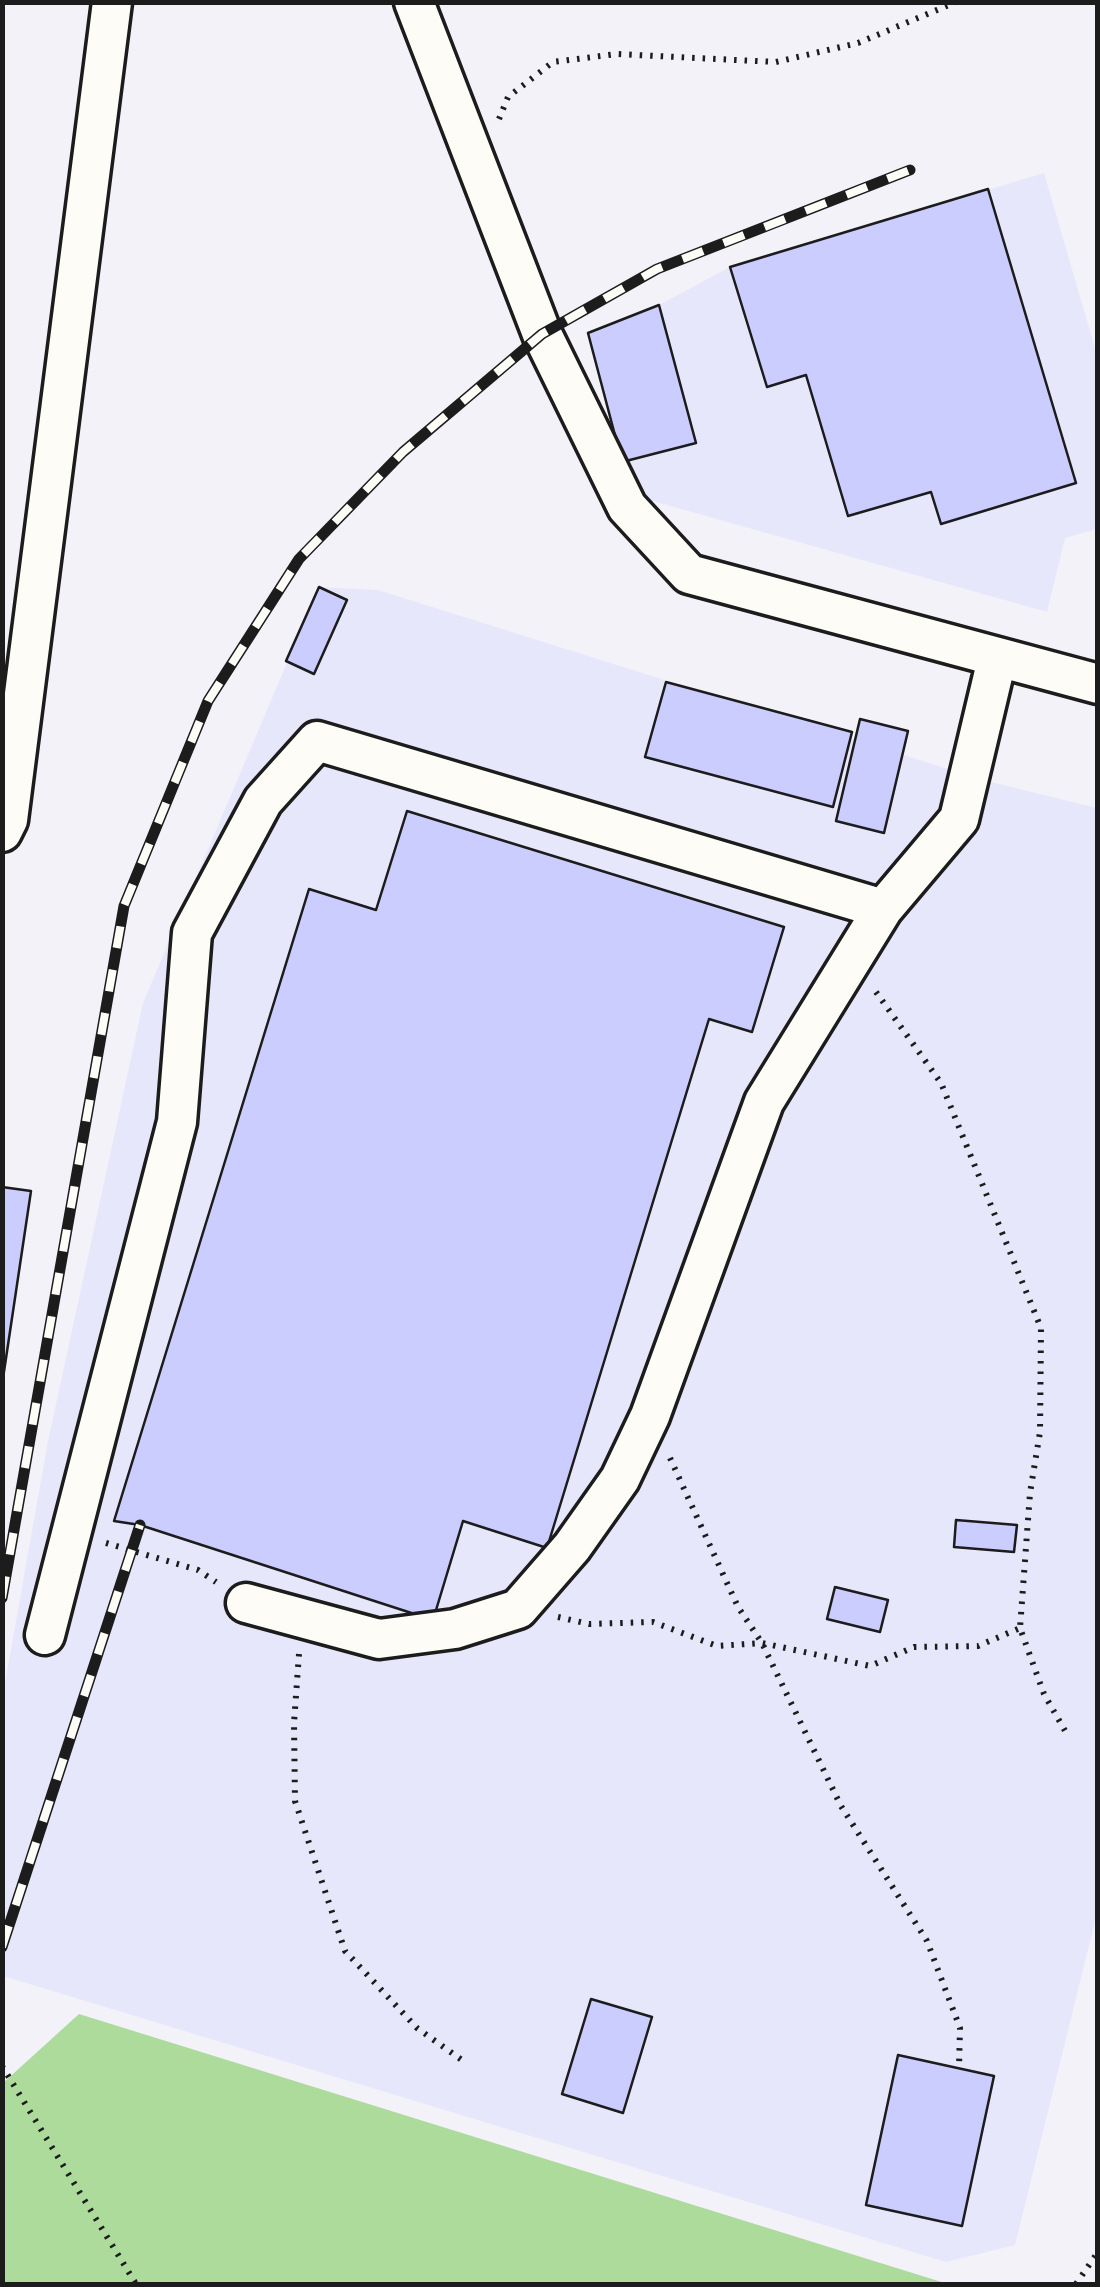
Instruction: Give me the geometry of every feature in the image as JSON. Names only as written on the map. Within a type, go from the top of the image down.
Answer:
[{"type":"lane","points":[[2,832],[8,820],[112,2]]},
{"type":"lane","points":[[414,2],[542,334],[627,507],[688,574],[1098,684]]},
{"type":"lane","points":[[246,1603],[379,1638],[455,1629],[518,1609],[572,1547],[620,1479],[650,1416],[764,1102],[883,910],[959,819],[997,659]]},
{"type":"lane","points":[[44,1635],[177,1122],[192,933],[264,801],[317,741],[883,910]]},
{"type":"path","points":[[480,172],[508,97],[552,62],[616,54],[776,62],[858,43],[956,2]]},
{"type":"path","points":[[852,958],[941,1083],[1041,1328],[1040,1432],[1030,1493],[1020,1628],[1044,1694],[1068,1736]]},
{"type":"path","points":[[650,1416],[738,1607],[762,1643],[841,1806],[927,1941],[960,2028],[959,2068]]},
{"type":"path","points":[[71,1534],[198,1570],[246,1603]]},
{"type":"path","points":[[518,1609],[588,1624],[653,1622],[717,1646],[762,1643],[870,1666],[914,1647],[978,1646],[1020,1628]]},
{"type":"path","points":[[302,1618],[294,1723],[296,1802],[345,1951],[417,2028],[466,2063]]},
{"type":"path","points":[[2,2066],[136,2284]]},
{"type":"path","points":[[1076,2284],[1098,2252]]},
{"type":"shaded area","points":[[1044,173],[1097,355],[1097,529],[1065,538],[1047,612],[635,496],[622,462],[588,333],[659,305],[730,267]]},
{"type":"shaded area","points":[[319,587],[378,590],[983,780],[1097,808],[1098,1909],[1015,2245],[946,2262],[3,1976],[3,1694],[48,1441],[143,1003]]},
{"type":"green space","points":[[79,2014],[948,2284],[3,2284],[3,2083]]},
{"type":"building","points":[[988,189],[1076,483],[941,524],[931,492],[848,516],[806,375],[767,387],[730,267]]},
{"type":"building","points":[[659,305],[696,443],[622,462],[588,333]]},
{"type":"building","points":[[319,587],[347,600],[314,674],[286,661]]},
{"type":"building","points":[[666,682],[852,732],[833,807],[645,757]]},
{"type":"building","points":[[860,719],[908,731],[884,833],[836,821]]},
{"type":"building","points":[[407,811],[784,927],[752,1032],[709,1019],[547,1548],[463,1521],[433,1620],[140,1525],[114,1521],[309,889],[376,910]]},
{"type":"building","points":[[2,1187],[31,1191],[2,1385]]},
{"type":"building","points":[[956,1520],[1017,1525],[1014,1552],[954,1547]]},
{"type":"building","points":[[835,1587],[888,1600],[880,1632],[827,1619]]},
{"type":"building","points":[[591,1999],[652,2017],[623,2113],[562,2094]]},
{"type":"building","points":[[898,2055],[994,2076],[962,2226],[866,2205]]},
{"type":"railway","points":[[2,1598],[124,906],[208,701],[299,559],[403,452],[542,334],[657,269],[910,170]]},
{"type":"railway","points":[[2,1947],[140,1525]]}]
